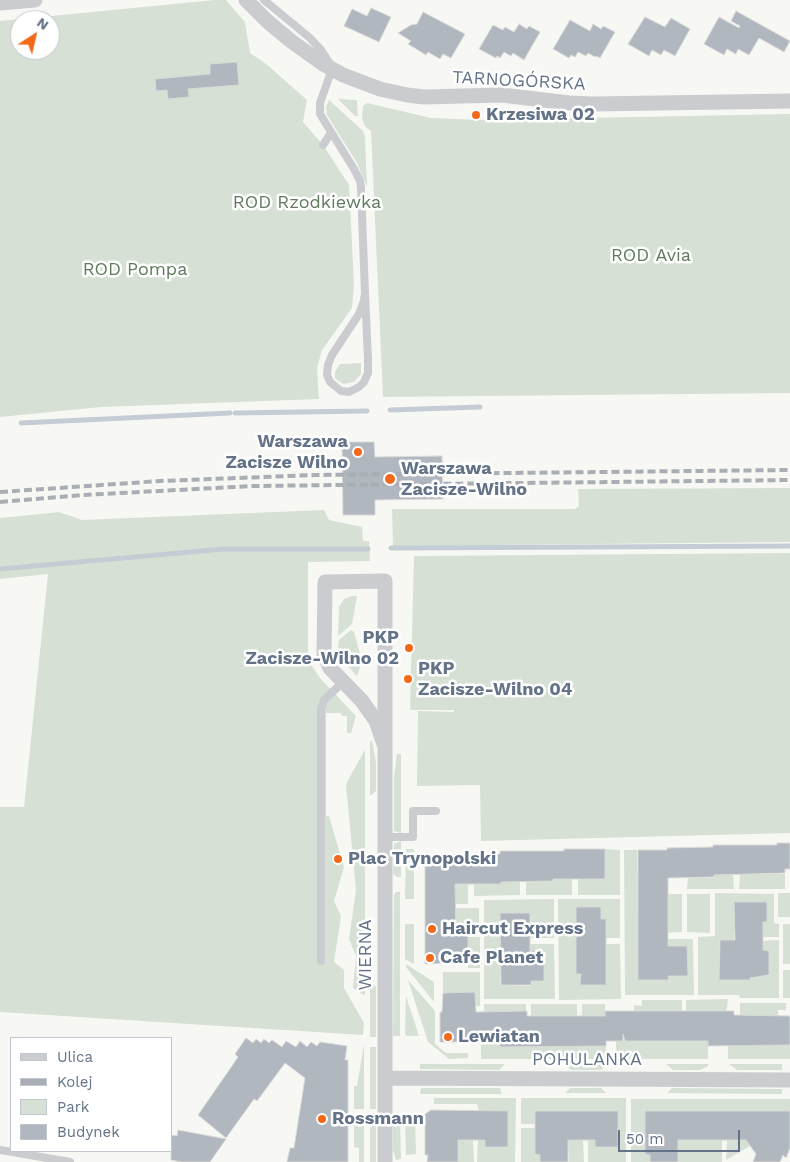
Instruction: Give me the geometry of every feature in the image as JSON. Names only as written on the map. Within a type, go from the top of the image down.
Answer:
[{"type":"street","points":[[0,3],[35,0]]},
{"type":"street","name":"TARNOGÓRSKA","points":[[246,0],[314,59],[332,69],[380,89],[424,97],[502,95],[593,104],[790,101]]},
{"type":"street","name":"WIERNA","points":[[385,747],[376,721],[362,701],[330,668],[324,654],[325,582],[385,581],[385,747],[385,837],[384,1078],[385,1162]]},
{"type":"street","name":"POHULANKA","points":[[384,1078],[790,1080]]},
{"type":"lane","points":[[264,0],[310,38],[324,54],[332,69],[319,106],[322,118],[360,182],[365,292],[368,373],[364,382],[359,387],[349,392],[341,391],[330,382],[327,375],[328,365],[332,355],[359,314],[365,292]]},
{"type":"lane","points":[[323,145],[331,133]]},
{"type":"lane","points":[[321,961],[321,709],[324,700],[343,682]]},
{"type":"lane","points":[[385,837],[413,837],[413,811],[436,810]]},
{"type":"lane","points":[[12,1152],[70,1162]]},
{"type":"green space","name":"ROD Pompa","points":[[226,0],[245,22],[250,53],[265,63],[307,100],[303,122],[323,145],[349,185],[354,284],[352,308],[322,350],[317,368],[319,399],[101,407],[0,417],[0,21],[10,20],[10,60],[60,60],[60,15]]},
{"type":"green space","points":[[338,99],[357,101],[358,116],[355,116]]},
{"type":"green space","points":[[329,100],[363,131],[365,137],[367,187],[357,163],[327,115],[326,107]]},
{"type":"green space","name":"ROD Avia","points":[[367,103],[431,118],[479,120],[790,114],[790,393],[383,397],[371,131],[365,126],[362,119],[363,106]]},
{"type":"green space","points":[[361,363],[361,374],[354,382],[343,384],[335,378],[335,372],[340,364]]},
{"type":"green space","points":[[790,488],[790,542],[393,546],[392,509],[575,509],[579,506],[578,489]]},
{"type":"green space","points":[[324,510],[329,520],[362,527],[363,541],[369,541],[370,561],[308,562],[308,656],[310,656],[312,666],[320,678],[356,716],[351,733],[347,733],[347,716],[342,716],[341,713],[326,713],[326,816],[329,816],[344,867],[334,901],[341,916],[334,962],[344,970],[344,988],[364,1023],[363,1035],[0,1012],[0,807],[24,807],[48,574],[0,579],[0,518],[59,512],[82,520]]},
{"type":"green space","points":[[790,553],[790,833],[481,841],[480,785],[417,786],[418,711],[454,712],[454,710],[410,710],[414,556]]},
{"type":"green space","points":[[357,596],[352,624],[338,636],[339,607],[344,599]]},
{"type":"green space","points":[[351,630],[354,632],[362,661],[357,676],[343,661],[338,646],[339,640]]},
{"type":"green space","points":[[372,740],[376,763],[376,791],[370,796],[370,742]]},
{"type":"green space","points":[[365,750],[364,995],[353,988],[356,956],[349,939],[356,890],[346,786]]},
{"type":"green space","points":[[397,754],[401,754],[401,833],[394,831],[394,777]]},
{"type":"green space","points":[[401,841],[401,877],[397,877],[393,874],[394,844]]},
{"type":"green space","points":[[406,849],[414,849],[414,899],[405,899]]},
{"type":"green space","points":[[605,849],[620,850],[620,895],[578,895],[578,879],[605,879]]},
{"type":"green space","points":[[624,850],[637,850],[639,980],[668,980],[668,976],[687,976],[687,946],[665,946],[665,939],[693,939],[694,995],[625,995]]},
{"type":"green space","points":[[740,874],[785,874],[785,889],[739,889]]},
{"type":"green space","points":[[714,875],[733,875],[734,889],[687,889],[688,878],[714,878]]},
{"type":"green space","points":[[553,879],[572,879],[572,895],[526,895],[526,882],[553,881]]},
{"type":"green space","points":[[520,881],[520,895],[474,896],[474,884],[501,884],[501,882]]},
{"type":"green space","points":[[455,884],[468,884],[468,904],[455,904]]},
{"type":"green space","points":[[396,892],[400,892],[400,1036],[393,1036],[394,895]]},
{"type":"green space","points":[[715,893],[774,894],[774,923],[779,924],[779,937],[763,937],[763,922],[767,922],[734,902],[734,940],[719,941],[719,980],[750,976],[769,976],[769,951],[757,951],[757,941],[779,940],[779,998],[740,998],[739,995],[698,995],[698,937],[715,936]]},
{"type":"green space","points":[[778,893],[790,893],[790,917],[778,917]]},
{"type":"green space","points":[[668,894],[682,894],[682,932],[660,933],[668,923],[668,915],[663,914],[663,903],[668,903]]},
{"type":"green space","points":[[687,894],[710,894],[710,933],[687,932]]},
{"type":"green space","points":[[554,899],[554,938],[522,938],[522,928],[531,927],[530,913],[500,913],[500,985],[531,986],[531,981],[544,981],[544,951],[528,951],[528,944],[554,944],[555,999],[484,999],[484,900]]},
{"type":"green space","points":[[558,899],[620,899],[620,938],[597,938],[601,919],[600,907],[576,908],[576,973],[580,974],[580,985],[606,985],[606,951],[603,944],[620,944],[621,999],[559,1000]]},
{"type":"green space","points":[[455,908],[479,908],[479,928],[455,928]]},
{"type":"green space","points":[[405,924],[414,924],[414,964],[405,959]]},
{"type":"green space","points":[[783,924],[790,924],[790,964],[783,964]]},
{"type":"green space","points":[[468,937],[480,937],[480,968],[468,968]]},
{"type":"green space","points":[[406,964],[434,982],[434,1002],[406,967]]},
{"type":"green space","points":[[783,970],[790,970],[790,998],[783,998]]},
{"type":"green space","points":[[443,972],[480,972],[480,1006],[476,1006],[475,993],[443,993]]},
{"type":"green space","points":[[408,980],[435,1011],[435,1044],[446,1053],[468,1053],[468,1058],[449,1059],[428,1042]]},
{"type":"green space","points":[[370,981],[376,987],[376,1037],[370,1037]]},
{"type":"green space","points":[[406,996],[419,1036],[407,1036],[405,1034]]},
{"type":"green space","points":[[728,999],[726,1016],[686,1011],[686,1000]]},
{"type":"green space","points":[[642,1000],[682,1000],[682,1011],[634,1011],[634,1005],[642,1006]]},
{"type":"green space","points":[[740,1003],[786,1003],[786,1010],[778,1010],[778,1016],[740,1016]]},
{"type":"green space","points":[[484,1004],[526,1004],[526,1017],[484,1012]]},
{"type":"green space","points":[[531,1004],[577,1004],[577,1016],[531,1017]]},
{"type":"green space","points":[[582,1004],[605,1004],[605,1016],[582,1017]]},
{"type":"green space","points":[[616,1041],[708,1041],[708,1059],[616,1059]]},
{"type":"green space","points":[[481,1042],[500,1042],[501,1047],[606,1046],[606,1059],[481,1059]]},
{"type":"green space","points":[[364,1044],[364,1109],[354,1109],[354,1086],[357,1086]]},
{"type":"green space","points":[[790,1045],[790,1059],[728,1059],[728,1046]]},
{"type":"green space","points":[[370,1047],[376,1047],[376,1109],[370,1109]]},
{"type":"green space","points":[[420,1064],[505,1064],[499,1070],[420,1069]]},
{"type":"green space","points":[[564,1064],[607,1064],[601,1070],[571,1070]]},
{"type":"green space","points":[[666,1064],[709,1064],[700,1070],[673,1070]]},
{"type":"green space","points":[[729,1064],[782,1064],[782,1070],[737,1070]]},
{"type":"green space","points":[[421,1088],[500,1088],[502,1094],[420,1094]]},
{"type":"green space","points":[[570,1088],[601,1088],[606,1093],[565,1093]]},
{"type":"green space","points":[[672,1088],[782,1089],[782,1094],[667,1093]]},
{"type":"green space","points":[[434,1098],[516,1098],[515,1162],[477,1162],[478,1140],[485,1140],[485,1147],[508,1147],[508,1111],[479,1111],[477,1104],[434,1104]]},
{"type":"green space","points":[[521,1098],[626,1098],[626,1162],[588,1162],[588,1140],[595,1140],[595,1147],[606,1147],[606,1143],[618,1147],[618,1111],[535,1111],[539,1124],[521,1124]]},
{"type":"green space","points":[[631,1099],[790,1099],[790,1111],[645,1111],[645,1137],[649,1144],[645,1144],[645,1154],[650,1155],[650,1162],[631,1162]]},
{"type":"green space","points":[[408,1114],[415,1115],[416,1154],[406,1155],[405,1117]]},
{"type":"green space","points":[[354,1119],[364,1119],[364,1162],[359,1162],[359,1148],[354,1147]]},
{"type":"green space","points":[[370,1119],[376,1119],[376,1162],[370,1162]]},
{"type":"green space","points":[[393,1120],[400,1120],[401,1159],[396,1160],[393,1150]]},
{"type":"green space","points":[[521,1128],[535,1128],[535,1137],[539,1137],[535,1144],[535,1154],[540,1155],[540,1162],[521,1162]]},
{"type":"green space","points":[[458,1136],[473,1140],[474,1162],[458,1162]]},
{"type":"green space","points":[[568,1140],[583,1140],[584,1162],[569,1162]]},
{"type":"green space","points":[[678,1140],[722,1140],[722,1162],[678,1162]]},
{"type":"green space","points":[[727,1140],[746,1140],[750,1146],[726,1160]]},
{"type":"building","points":[[371,8],[391,17],[379,42],[344,26],[352,9],[367,16]]},
{"type":"building","points":[[736,11],[790,41],[784,52],[759,38],[749,55],[738,49],[736,54],[727,49],[724,55],[704,44],[719,17],[739,28],[740,26],[731,21]]},
{"type":"building","points":[[423,12],[465,34],[451,58],[443,54],[440,59],[428,52],[426,55],[408,44],[411,41],[398,33],[411,25],[417,24]]},
{"type":"building","points":[[645,17],[665,27],[671,18],[690,29],[675,56],[664,50],[661,55],[652,50],[649,56],[628,44]]},
{"type":"building","points":[[570,20],[590,31],[593,24],[601,29],[603,26],[615,32],[600,58],[588,53],[586,56],[578,52],[575,57],[571,55],[569,58],[553,49]]},
{"type":"building","points":[[519,24],[527,29],[529,26],[540,32],[524,60],[513,53],[511,56],[504,52],[500,58],[497,56],[496,58],[479,49],[493,25],[503,30],[505,27],[514,32]]},
{"type":"building","points":[[237,62],[239,85],[188,89],[189,97],[168,99],[167,90],[156,91],[155,79],[210,74],[210,64]]},
{"type":"building","points":[[342,442],[374,442],[375,457],[442,456],[443,499],[375,500],[375,515],[343,515]]},
{"type":"building","points":[[777,843],[790,843],[790,869],[785,869],[785,873],[668,878],[668,946],[687,946],[688,976],[668,976],[669,980],[638,980],[638,850],[713,847],[713,845],[777,845]]},
{"type":"building","points":[[564,849],[605,849],[605,879],[553,879],[553,881],[501,882],[501,884],[455,884],[456,932],[468,932],[468,962],[425,964],[425,856],[500,854],[500,851],[564,851]]},
{"type":"building","points":[[734,902],[767,902],[767,922],[763,922],[763,950],[769,951],[769,975],[750,978],[750,980],[719,980],[720,940],[735,940]]},
{"type":"building","points":[[576,907],[601,907],[601,919],[606,919],[606,985],[580,985],[581,974],[576,974]]},
{"type":"building","points":[[500,913],[530,913],[530,951],[544,951],[544,981],[531,981],[531,985],[501,985]]},
{"type":"building","points":[[475,992],[476,1012],[527,1011],[527,1016],[605,1016],[605,1011],[734,1011],[734,1015],[790,1016],[790,1045],[708,1046],[708,1041],[625,1041],[623,1034],[623,1041],[606,1041],[606,1046],[500,1047],[500,1042],[440,1042],[440,1012],[442,1012],[443,993]]},
{"type":"building","points":[[246,1038],[253,1043],[256,1039],[261,1043],[264,1039],[269,1043],[272,1040],[282,1047],[286,1041],[296,1047],[300,1041],[307,1047],[311,1042],[317,1046],[320,1042],[347,1046],[345,1060],[348,1060],[348,1162],[287,1162],[290,1148],[294,1148],[305,1078],[285,1063],[257,1101],[254,1099],[226,1138],[198,1115],[238,1057],[235,1054]]},
{"type":"building","points":[[431,1110],[508,1111],[508,1147],[485,1147],[485,1140],[458,1140],[458,1162],[427,1162],[428,1155],[425,1155],[425,1114]]},
{"type":"building","points":[[535,1111],[618,1111],[618,1147],[595,1147],[595,1140],[568,1140],[568,1162],[540,1162],[540,1155],[535,1154]]},
{"type":"building","points":[[645,1111],[790,1111],[790,1148],[786,1158],[783,1155],[780,1162],[753,1162],[756,1154],[746,1140],[678,1140],[678,1162],[650,1162],[650,1155],[645,1154]]},
{"type":"building","points":[[178,1130],[226,1139],[210,1162],[182,1162],[171,1160],[172,1135],[177,1136]]},
{"type":"waterway","points":[[390,410],[480,407]]},
{"type":"waterway","points":[[235,413],[367,411]]},
{"type":"waterway","points":[[21,423],[230,413]]},
{"type":"waterway","points":[[391,548],[790,546]]},
{"type":"waterway","points":[[0,569],[224,549],[368,549]]},
{"type":"railway","points":[[0,492],[160,481],[315,475],[790,470]]},
{"type":"railway","points":[[0,502],[83,495],[253,486],[790,480]]},
{"type":"place","name":"Krzesiwa 02","points":[[476,115]]},
{"type":"place","name":"Warszawa Zacisze Wilno","points":[[358,452]]},
{"type":"place","name":"Warszawa Zacisze-Wilno","points":[[390,479]]},
{"type":"place","name":"PKP Zacisze-Wilno 02","points":[[409,648]]},
{"type":"place","name":"PKP Zacisze-Wilno 04","points":[[408,679]]},
{"type":"place","name":"Plac Trynopolski","points":[[338,859]]},
{"type":"place","name":"Haircut Express","points":[[432,929]]},
{"type":"place","name":"Cafe Planet","points":[[430,958]]},
{"type":"place","name":"Lewiatan","points":[[448,1037]]},
{"type":"place","name":"Rossmann","points":[[322,1119]]},
{"type":"park label","name":"ROD Rzodkiewka","points":[[307,203]]}]
